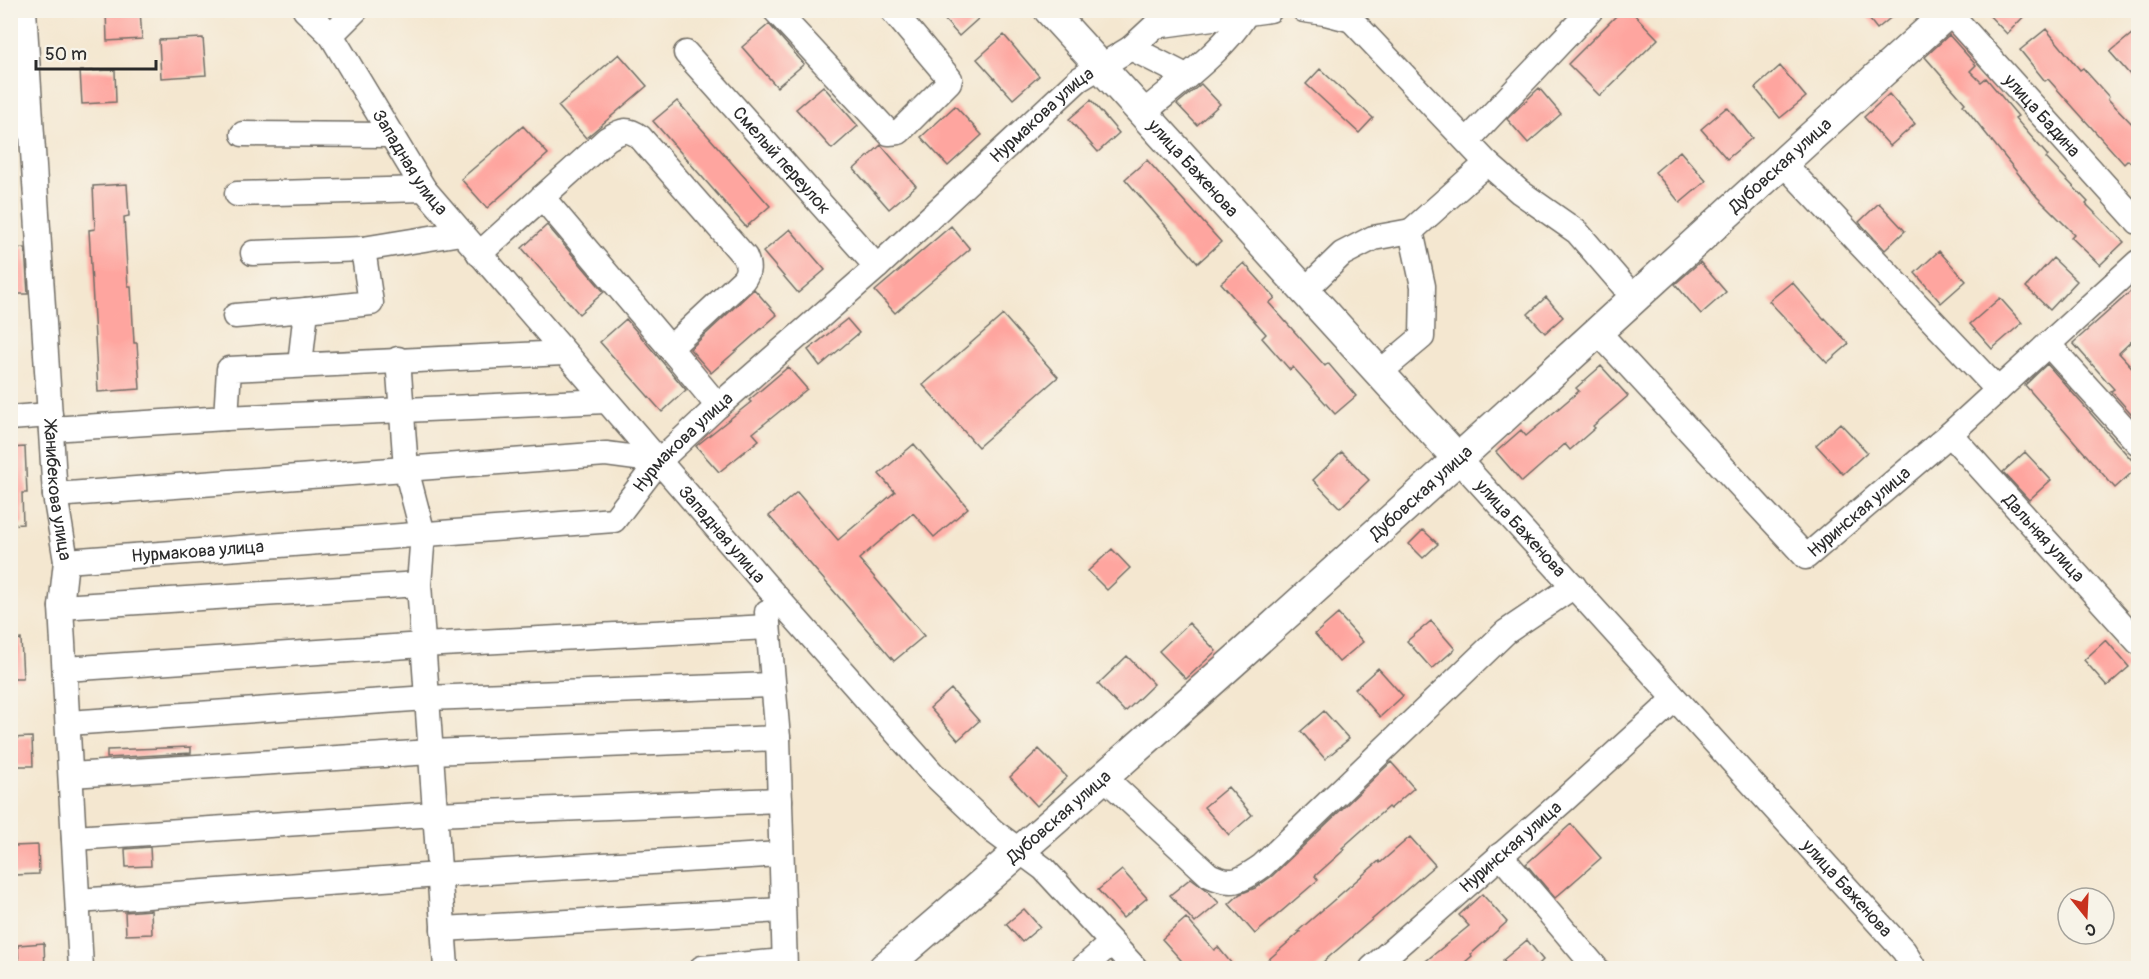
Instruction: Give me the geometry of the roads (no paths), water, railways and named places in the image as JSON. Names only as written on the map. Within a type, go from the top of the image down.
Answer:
[{"type":"main road","name":"улица Баженова","points":[[1048,10],[1459,460]]},
{"type":"main road","name":"Дубовская улица","points":[[884,969],[1019,853],[1459,460],[1949,11]]},
{"type":"street","name":"Жанибекова улица","points":[[24,10],[55,495],[66,561],[61,608],[81,969]]},
{"type":"street","points":[[331,35],[356,10]]},
{"type":"street","points":[[775,10],[883,127],[889,133],[894,134],[899,132],[950,79],[893,11]]},
{"type":"street","points":[[1304,10],[1347,15],[1487,163],[1520,192],[1577,232],[1635,299]]},
{"type":"street","points":[[1467,141],[1591,10]]},
{"type":"street","points":[[1164,18],[1255,11]]},
{"type":"street","points":[[1143,113],[1217,50],[1255,11]]},
{"type":"street","name":"улица Бадина","points":[[1949,11],[2139,222]]},
{"type":"street","name":"Западная улица","points":[[309,12],[331,35],[424,189],[564,353],[932,773],[993,831],[1019,853],[1044,869],[1135,969]]},
{"type":"street","name":"Нурмакова улица","points":[[66,561],[614,520],[659,461],[718,406],[877,267],[1078,80],[1131,48],[1164,18]]},
{"type":"street","points":[[1131,48],[1186,76]]},
{"type":"street","name":"Смелый переулок","points":[[686,53],[877,267]]},
{"type":"street","points":[[479,254],[607,140],[620,132],[632,131],[640,137],[745,257],[748,265],[748,273],[743,280],[670,348]]},
{"type":"street","points":[[243,134],[392,135]]},
{"type":"street","points":[[1304,291],[1342,254],[1373,238],[1411,231],[1487,163]]},
{"type":"street","points":[[1783,164],[1998,390]]},
{"type":"street","points":[[237,194],[424,189]]},
{"type":"street","points":[[542,197],[718,406]]},
{"type":"street","points":[[1379,373],[1422,337],[1423,286],[1411,231]]},
{"type":"street","points":[[253,253],[363,249],[461,233]]},
{"type":"street","points":[[236,316],[371,303],[363,249]]},
{"type":"street","name":"Нуринская улица","points":[[1598,332],[1806,556],[1950,434],[2139,262]]},
{"type":"street","points":[[300,365],[306,309]]},
{"type":"street","points":[[2048,344],[2139,443]]},
{"type":"street","points":[[226,418],[229,369],[398,359],[564,353]]},
{"type":"street","points":[[398,359],[406,469],[423,534],[419,584],[446,969]]},
{"type":"street","points":[[10,418],[51,422],[226,418],[606,401]]},
{"type":"street","name":"Дальняя улица","points":[[1950,434],[2139,642]]},
{"type":"street","points":[[55,495],[606,454],[659,461]]},
{"type":"street","name":"улица Баженова","points":[[1459,460],[1904,951],[1914,969]]},
{"type":"street","points":[[61,608],[419,584]]},
{"type":"street","points":[[702,969],[785,965],[778,738],[765,584]]},
{"type":"street","points":[[1104,777],[1209,875],[1224,882],[1242,879],[1262,866],[1506,632],[1574,586]]},
{"type":"street","points":[[64,669],[423,645],[768,627]]},
{"type":"street","points":[[68,723],[427,698],[773,685]]},
{"type":"street","name":"Нуринская улица","points":[[1372,969],[1675,699]]},
{"type":"street","points":[[70,775],[431,752],[778,738]]},
{"type":"street","points":[[74,838],[435,814],[780,800]]},
{"type":"street","points":[[78,901],[440,874],[781,854]]},
{"type":"street","points":[[1500,855],[1596,969]]},
{"type":"street","points":[[443,928],[782,910]]},
{"type":"street","points":[[1083,969],[1111,943]]}]
